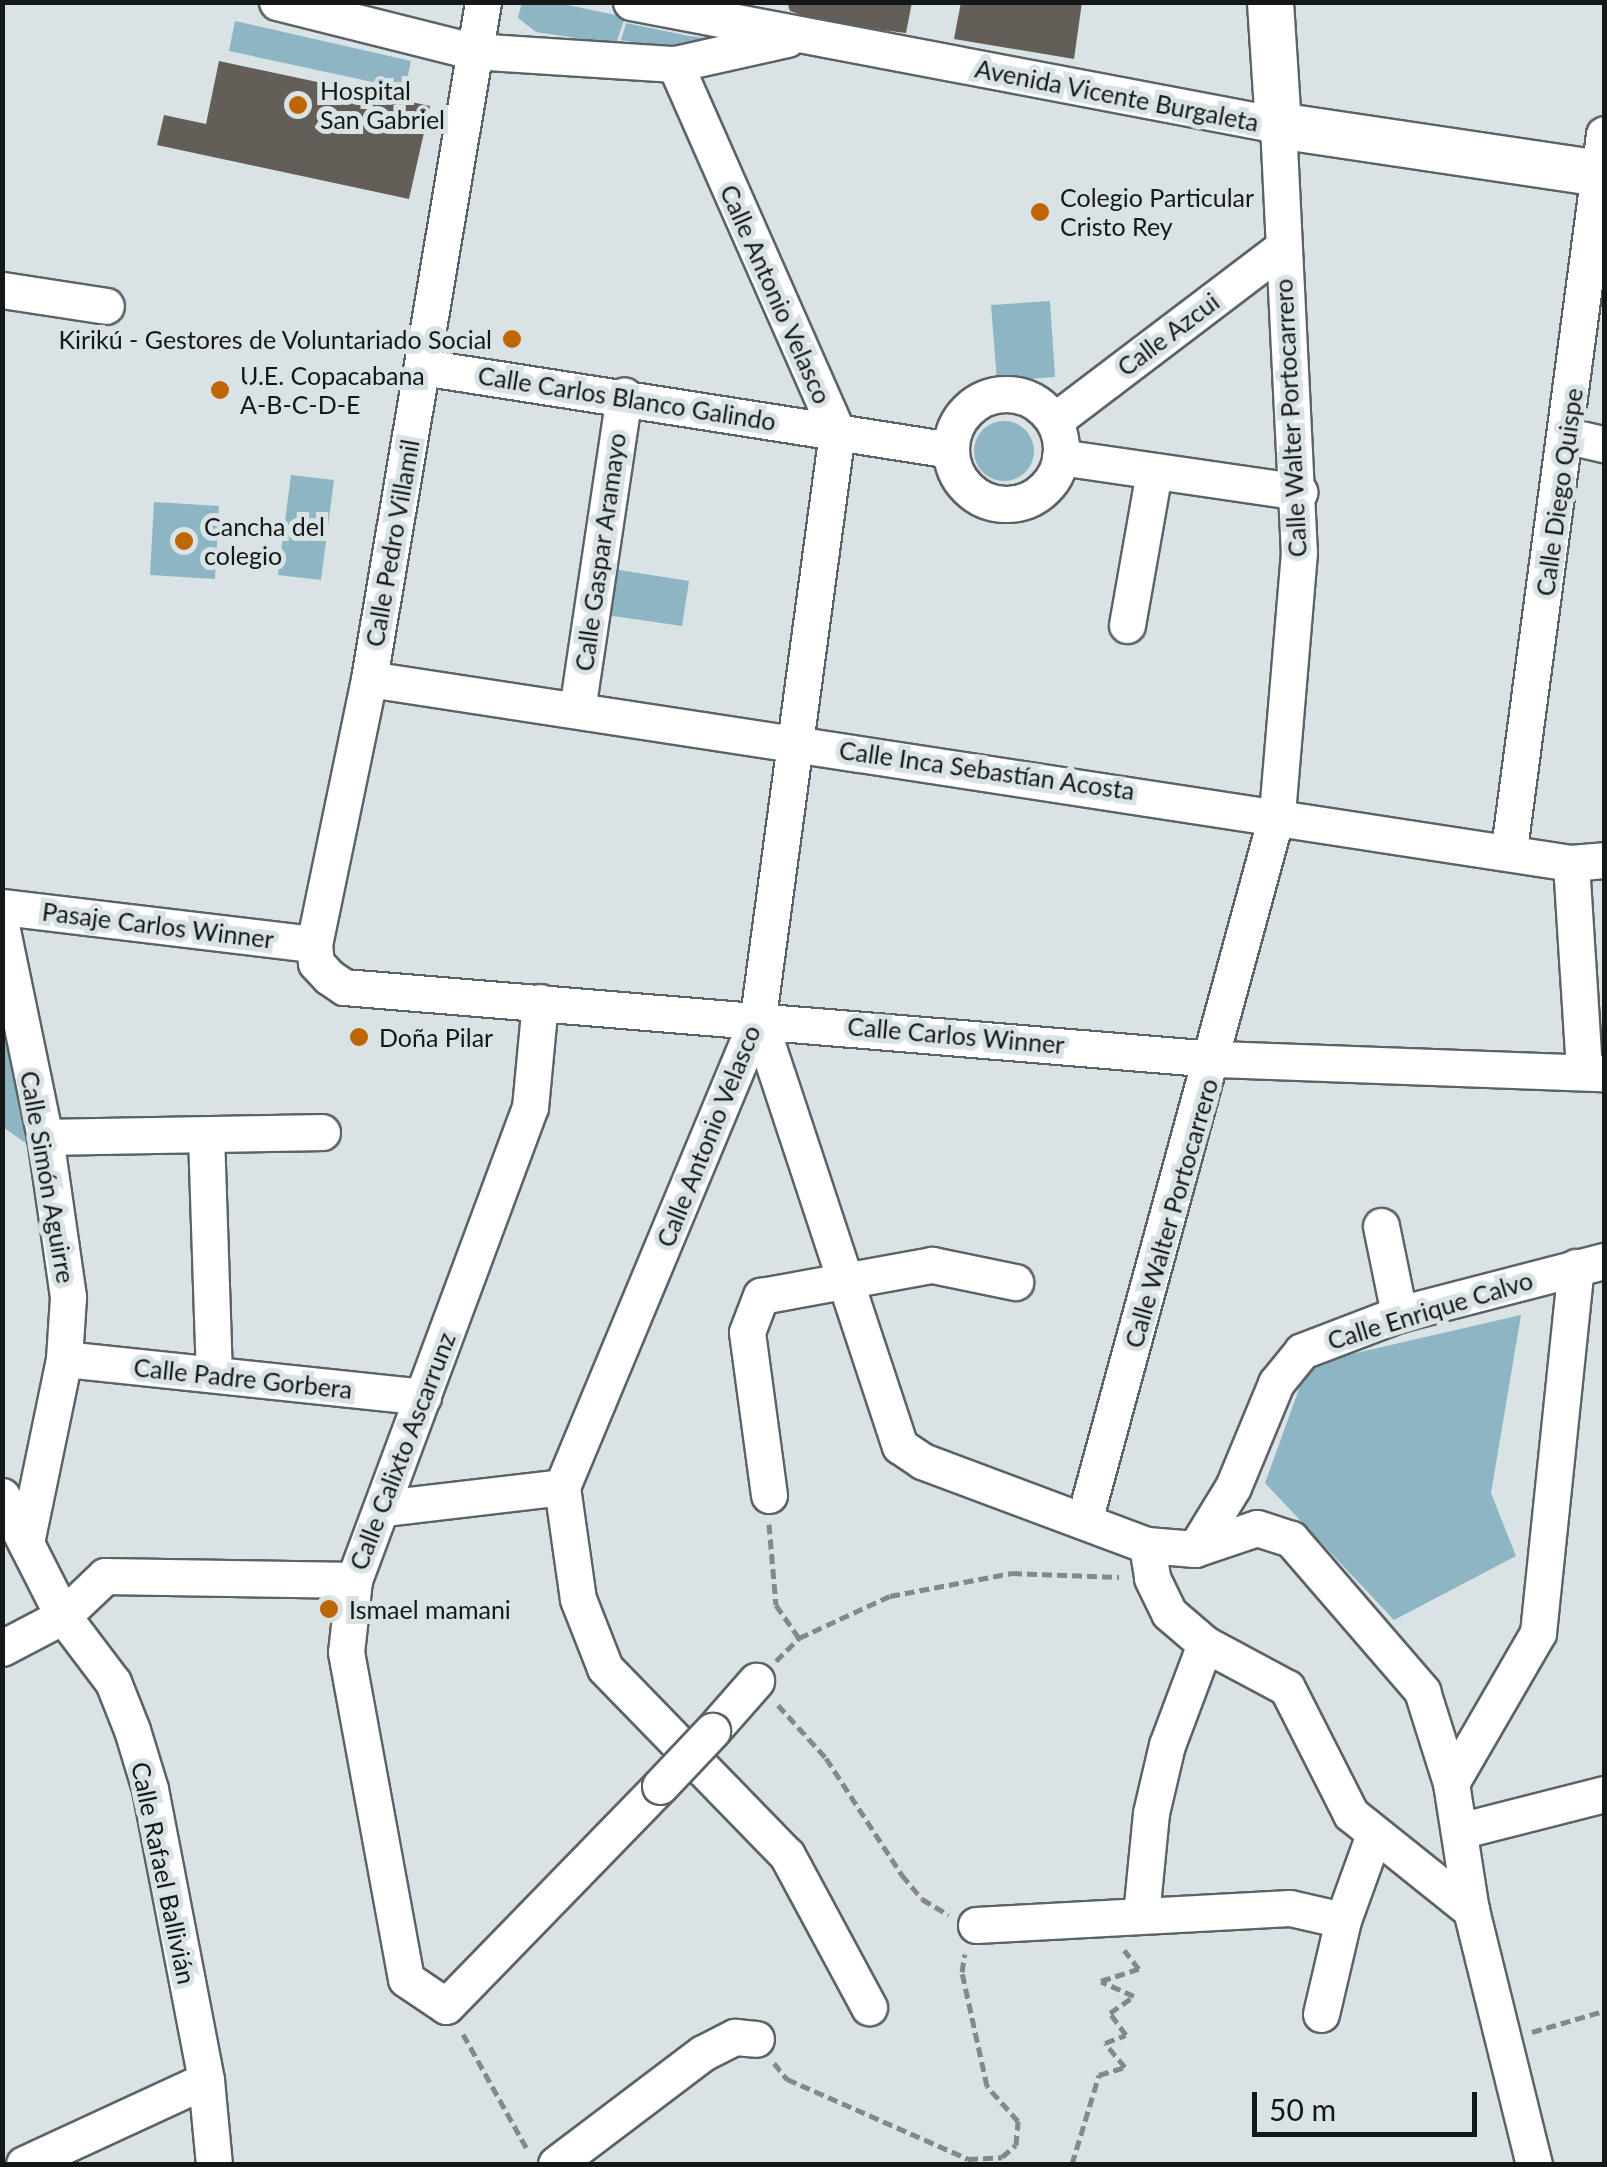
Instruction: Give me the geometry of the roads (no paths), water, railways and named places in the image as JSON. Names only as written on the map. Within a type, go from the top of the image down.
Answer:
[{"type":"main road","name":"Calle Walter Portocarrero","points":[[1270,2],[1278,125]]},
{"type":"main road","name":"Avenida Vicente Burgaleta","points":[[1278,125],[1603,160]]},
{"type":"street","points":[[277,2],[472,51],[675,64],[798,36]]},
{"type":"street","name":"Calle Pedro Villamil","points":[[315,954],[369,679],[483,2]]},
{"type":"street","name":"Avenida Vicente Burgaleta","points":[[631,2],[1278,125]]},
{"type":"street","name":"Calle Antonio Velasco","points":[[562,1486],[758,1017],[837,432],[675,64]]},
{"type":"street","name":"Calle Walter Portocarrero","points":[[1084,1521],[1215,1059],[1277,813],[1299,492],[1282,248],[1278,125]]},
{"type":"street","name":"Calle Diego Quispe","points":[[1509,849],[1603,160]]},
{"type":"street","name":"Calle Azcui","points":[[1054,421],[1282,248]]},
{"type":"street","points":[[2,290],[106,306]]},
{"type":"street","name":"Calle Carlos Blanco Galindo","points":[[422,368],[624,394],[951,450]]},
{"type":"street","name":"Calle Gaspar Aramayo","points":[[577,710],[624,394]]},
{"type":"street","points":[[992,396],[1028,398],[1054,421],[1060,457],[1034,496],[1002,504],[961,480],[951,450],[963,416],[992,396]]},
{"type":"street","points":[[1568,436],[1604,444]]},
{"type":"street","points":[[1060,457],[1299,492]]},
{"type":"street","points":[[1127,624],[1154,472]]},
{"type":"street","name":"Calle Inca Sebastían Acosta","points":[[369,679],[1588,861]]},
{"type":"street","points":[[1588,861],[1594,1072]]},
{"type":"street","name":"Pasaje Carlos Winner","points":[[2,907],[315,954]]},
{"type":"street","name":"Calle Simón Aguirre","points":[[2,930],[10,1014],[45,1137],[68,1297],[64,1359],[26,1543]]},
{"type":"street","name":"Calle Carlos Winner","points":[[315,954],[344,987],[758,1017],[1215,1059],[1594,1072]]},
{"type":"street","name":"Calle Calixto Ascarrunz","points":[[540,1002],[530,1107],[384,1508],[354,1580],[346,1652],[406,1978],[446,2006],[660,1786],[756,1681]]},
{"type":"street","points":[[758,1017],[900,1446],[922,1461],[1084,1521],[1150,1561],[1169,1613],[1204,1644],[1287,1688],[1328,1776],[1372,1837],[1471,1910]]},
{"type":"street","points":[[45,1137],[322,1132]]},
{"type":"street","points":[[206,1135],[214,1374]]},
{"type":"street","points":[[1381,1226],[1399,1314]]},
{"type":"street","points":[[1451,1784],[1538,1633],[1590,1264]]},
{"type":"street","name":"Calle Enrique Calvo","points":[[1194,1549],[1233,1487],[1286,1366],[1321,1340],[1399,1314],[1590,1264]]},
{"type":"street","points":[[768,1495],[747,1332],[752,1311],[776,1291],[845,1283],[932,1265],[1015,1282]]},
{"type":"street","name":"Calle Padre Gorbera","points":[[64,1359],[423,1397]]},
{"type":"street","points":[[384,1508],[562,1486],[578,1599],[605,1668],[787,1855],[869,2007]]},
{"type":"street","name":"Calle Rafael Ballivián","points":[[2,1496],[63,1616],[113,1682],[132,1730],[150,1790],[206,2080],[214,2164]]},
{"type":"street","points":[[1150,1561],[1257,1528],[1292,1539],[1310,1554],[1422,1691],[1451,1784],[1471,1910],[1501,2045],[1534,2164]]},
{"type":"street","points":[[2,1648],[63,1616],[106,1576],[354,1580]]},
{"type":"street","points":[[1141,1915],[1151,1813],[1204,1644]]},
{"type":"street","points":[[1459,1831],[1604,1794]]},
{"type":"street","points":[[1321,2014],[1343,1920],[1372,1837]]},
{"type":"street","points":[[976,1924],[1099,1921],[1141,1915],[1290,1908],[1343,1920]]},
{"type":"street","points":[[556,2164],[703,2053],[736,2037],[756,2039]]},
{"type":"street","points":[[24,2164],[206,2080]]},
{"type":"place","name":"Hospital San Gabriel","points":[[298,105]]},
{"type":"place","name":"Colegio Particular Cristo Rey","points":[[1040,212]]},
{"type":"place","name":"Kirikú - Gestores de Voluntariado Social","points":[[512,339]]},
{"type":"place","name":"U.E. Copacabana A-B-C-D-E","points":[[220,390]]},
{"type":"place","name":"Cancha del colegio","points":[[184,541]]},
{"type":"place","name":"Doña Pilar","points":[[359,1037]]},
{"type":"place","name":"Ismael mamani","points":[[329,1609]]}]
